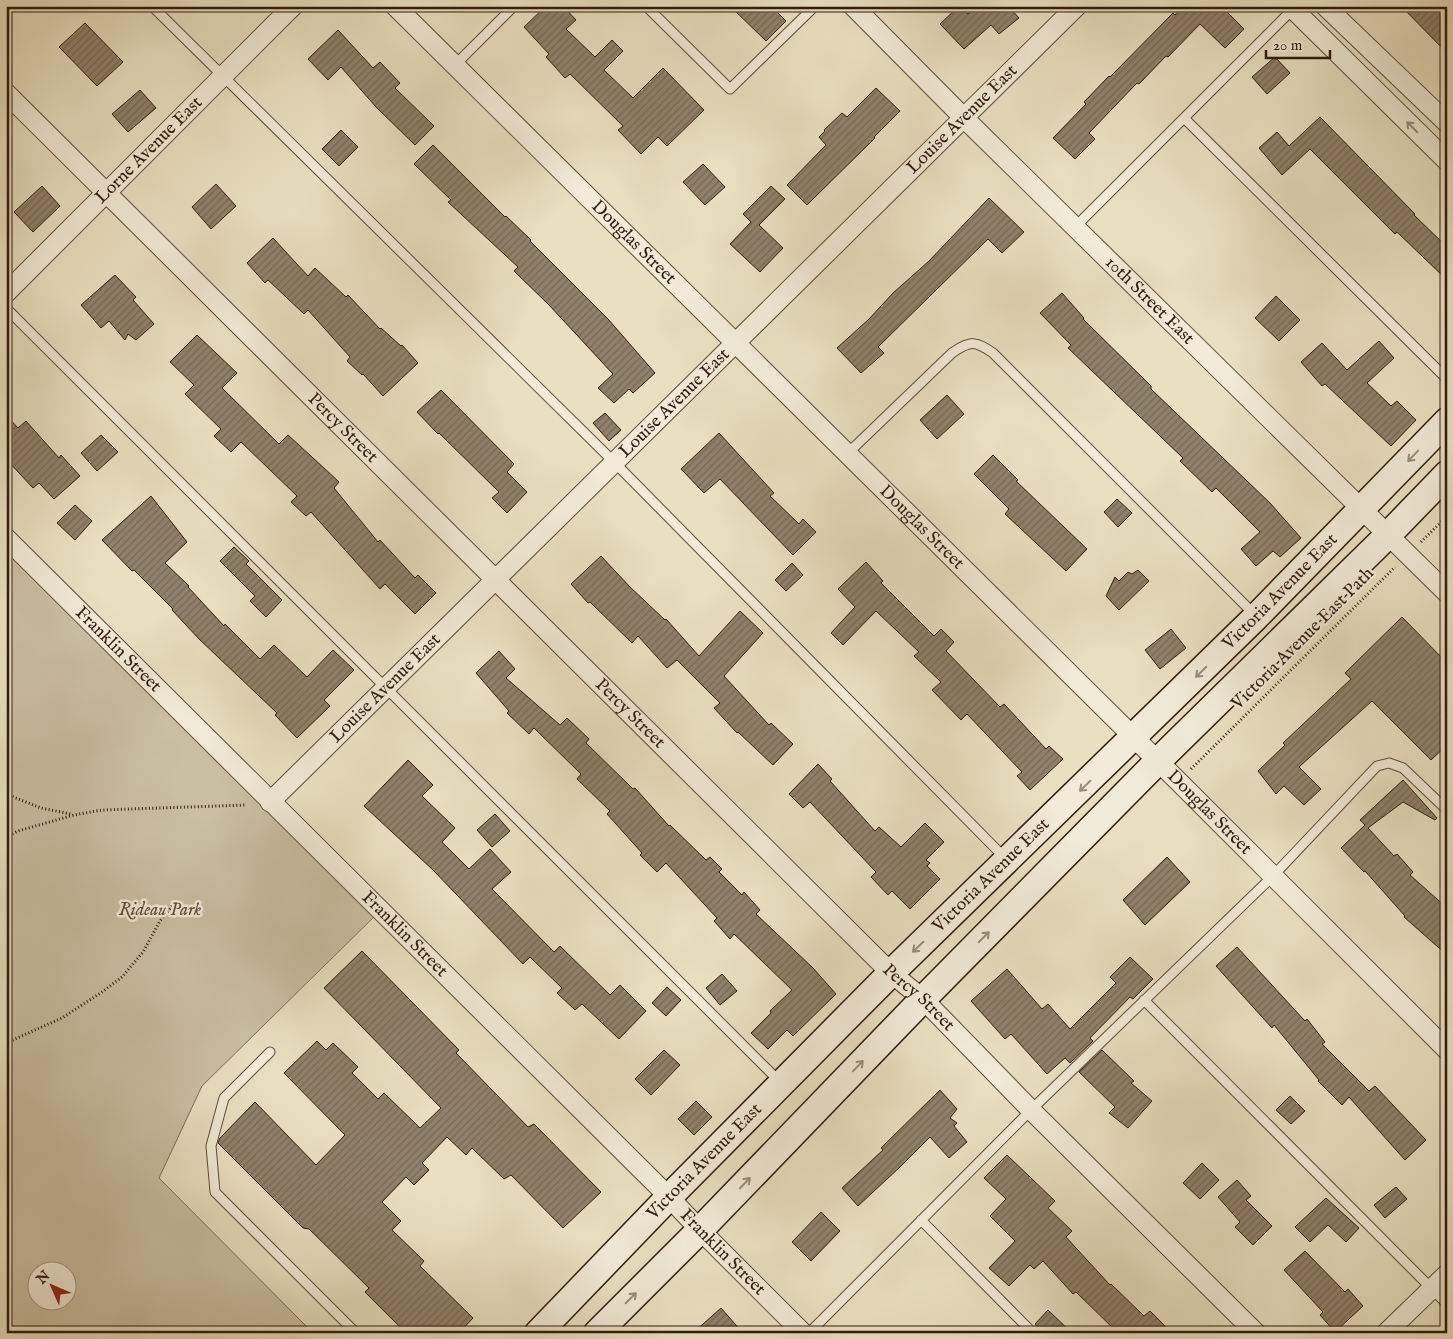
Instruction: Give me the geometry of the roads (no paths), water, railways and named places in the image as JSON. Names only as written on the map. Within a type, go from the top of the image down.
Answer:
[{"type":"main road","name":"Victoria Avenue East","points":[[538,1333],[669,1197],[892,973],[1256,617],[1447,421]]},
{"type":"main road","name":"Victoria Avenue East","points":[[597,1333],[1158,761],[1388,535],[1447,474]]},
{"type":"street","name":"Lorne Avenue East","points":[[6,293],[293,6]]},
{"type":"street","name":"Douglas Street","points":[[395,6],[1158,761],[1447,1050]]},
{"type":"street","name":"10th Street East","points":[[853,6],[964,118],[1447,593]]},
{"type":"street","name":"Louise Avenue East","points":[[270,802],[1077,6]]},
{"type":"street","points":[[1325,6],[1447,123]]},
{"type":"street","points":[[1291,8],[1447,161]]},
{"type":"street","name":"Percy Street","points":[[6,93],[892,973],[923,999],[1031,1110],[1256,1333]]},
{"type":"street","name":"Franklin Street","points":[[6,538],[669,1197],[803,1333]]},
{"type":"street","points":[[1386,1333],[1447,1274]]},
{"type":"lane","points":[[152,6],[614,462],[1008,861]]},
{"type":"lane","points":[[456,65],[514,6]]},
{"type":"lane","points":[[646,6],[730,89],[815,6]]},
{"type":"lane","points":[[1075,227],[1291,8]]},
{"type":"lane","points":[[1184,118],[1447,379]]},
{"type":"lane","points":[[6,308],[782,1084]]},
{"type":"lane","points":[[847,454],[952,353],[965,344],[978,343],[993,353],[1256,617]]},
{"type":"lane","points":[[809,1333],[1031,1110],[1273,876],[1377,766],[1389,763],[1403,768],[1447,810]]},
{"type":"lane","points":[[1144,1000],[1447,1304]]},
{"type":"lane","points":[[270,1052],[224,1098],[211,1146],[215,1192],[356,1333]]},
{"type":"lane","points":[[921,1220],[1033,1333]]},
{"type":"park label","name":"Rideau Park","points":[[160,910]]}]
